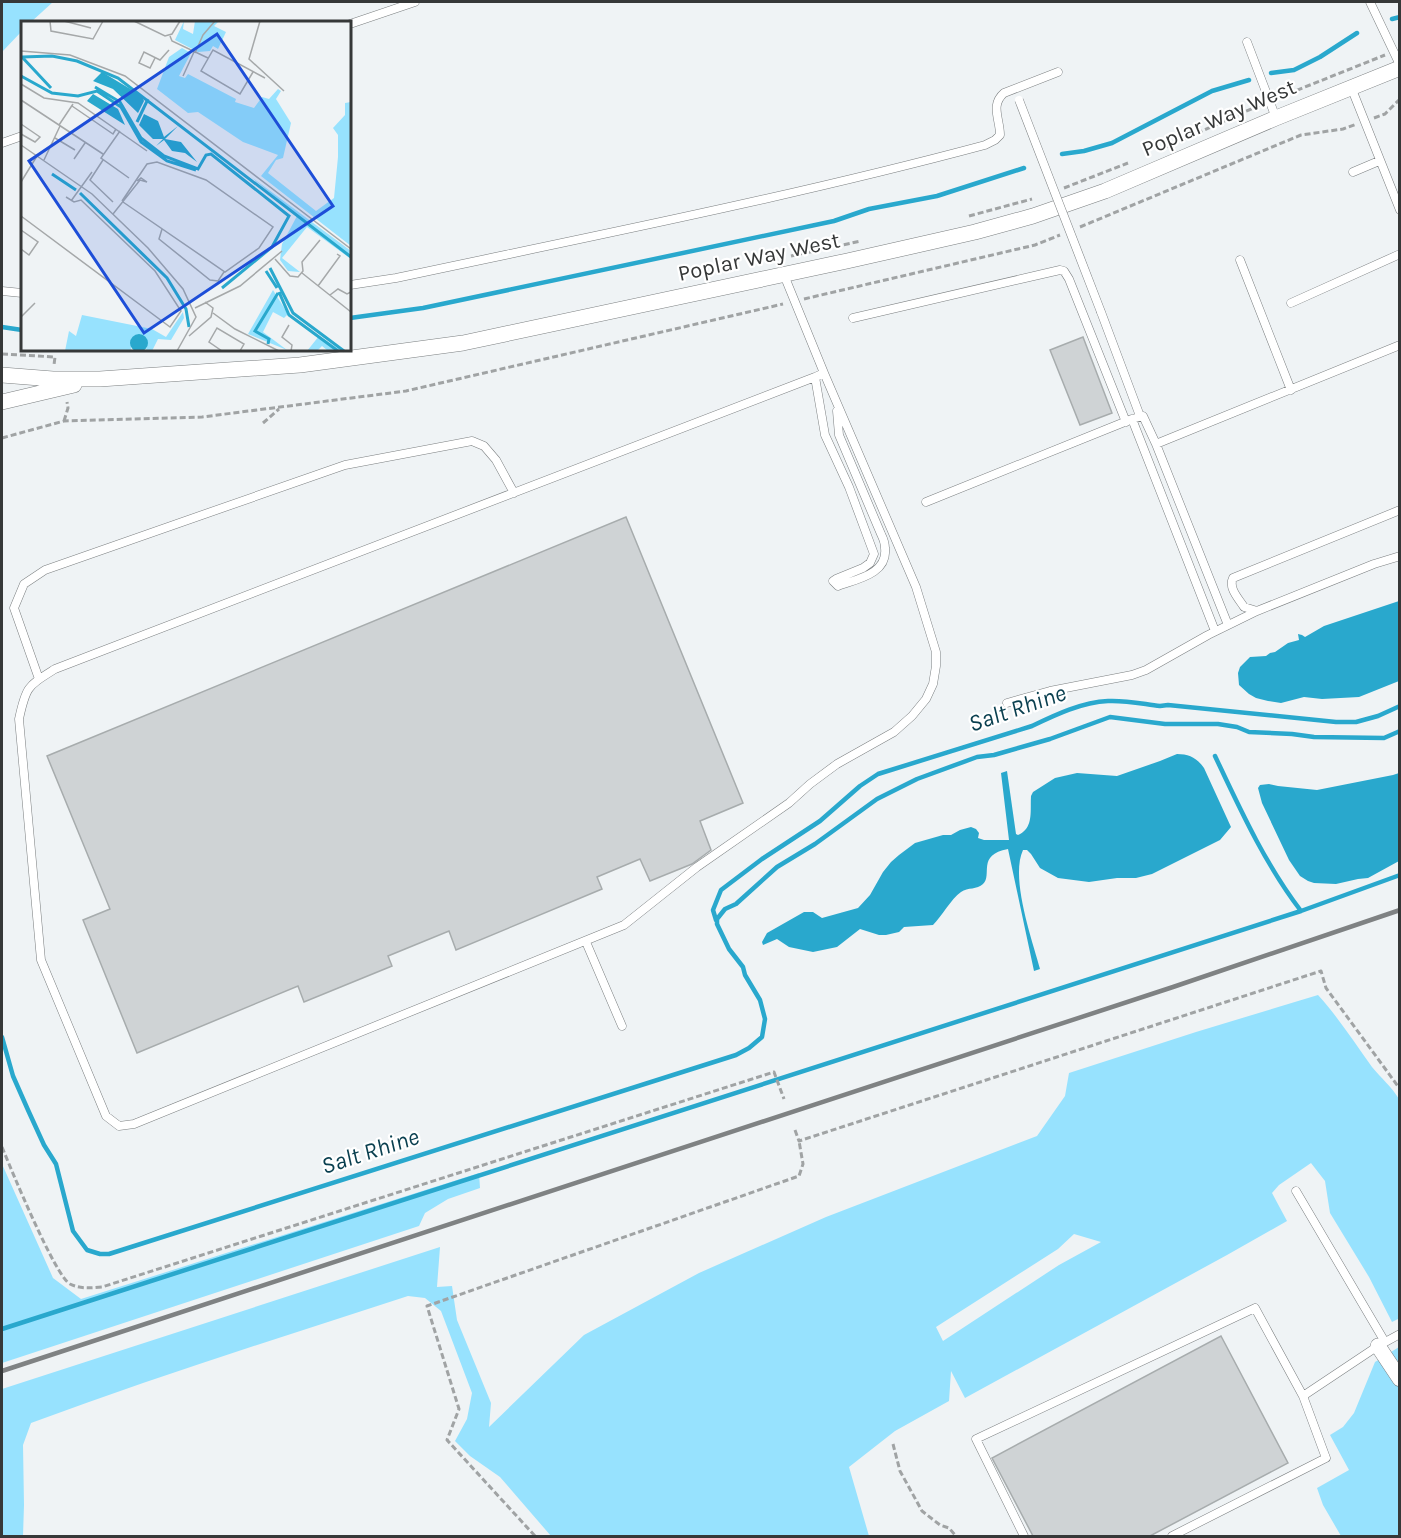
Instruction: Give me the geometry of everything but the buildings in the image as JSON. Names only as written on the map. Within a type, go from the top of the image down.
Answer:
[{"type":"street","name":"Poplar Way West","points":[[2,375],[100,380],[300,365],[464,343],[784,275],[1033,216],[1105,191],[1400,66]]},
{"type":"street","name":"Poplar Way West","points":[[2,402],[100,380]]},
{"type":"street","points":[[1381,1344],[1400,1379]]},
{"type":"lane","points":[[351,24],[415,2]]},
{"type":"lane","points":[[1370,2],[1400,66]]},
{"type":"lane","points":[[1247,42],[1276,118]]},
{"type":"lane","points":[[351,285],[396,278],[768,198],[912,165],[985,145],[1000,135],[995,106],[1000,96],[1058,72]]},
{"type":"lane","points":[[1351,87],[1400,210]]},
{"type":"lane","points":[[1015,88],[1101,312],[1132,419]]},
{"type":"lane","points":[[2,143],[21,136]]},
{"type":"lane","points":[[1353,172],[1379,161]]},
{"type":"lane","points":[[1291,303],[1400,254]]},
{"type":"lane","points":[[1240,260],[1291,390]]},
{"type":"lane","points":[[853,318],[1060,270],[1064,271],[1132,419],[1215,631]]},
{"type":"lane","points":[[784,275],[824,373],[836,403],[916,587],[936,652],[933,684],[926,699],[894,732],[837,764],[789,803],[697,867],[624,925],[134,1124],[119,1126],[106,1116],[41,960],[19,719],[23,698],[32,683],[55,669],[824,373]]},
{"type":"lane","points":[[2,291],[21,292]]},
{"type":"lane","points":[[1156,444],[1400,345]]},
{"type":"lane","points":[[815,377],[825,435],[849,488],[874,555],[870,563],[863,568],[833,581],[838,586],[871,574],[880,568],[886,549],[839,435],[836,403]]},
{"type":"lane","points":[[926,502],[1143,416],[1228,625]]},
{"type":"lane","points":[[39,679],[14,608],[24,584],[45,570],[345,465],[472,441],[484,446],[496,460],[514,493]]},
{"type":"lane","points":[[1257,611],[1244,608],[1232,588],[1233,578],[1400,510]]},
{"type":"lane","points":[[1006,703],[1146,670],[1215,631],[1257,611],[1374,564],[1400,556]]},
{"type":"lane","points":[[586,942],[622,1026]]},
{"type":"lane","points":[[1296,1191],[1381,1344]]},
{"type":"lane","points":[[1024,1536],[976,1439],[1256,1308],[1303,1396],[1326,1458],[1172,1536]]},
{"type":"lane","points":[[1303,1396],[1381,1344],[1400,1334]]},
{"type":"path","points":[[263,423],[280,407]]},
{"type":"path","points":[[2,438],[64,421]]},
{"type":"path","points":[[799,1141],[1321,972],[1326,988],[1400,1089]]},
{"type":"path","points":[[2,1147],[19,1189],[58,1269],[68,1283],[84,1288],[102,1287],[774,1072],[784,1099]]},
{"type":"path","points":[[535,1536],[447,1440],[459,1409],[426,1306],[799,1176],[803,1164],[795,1130]]},
{"type":"path","points":[[893,1444],[900,1471],[922,1511],[940,1525],[949,1528],[956,1536]]},
{"type":"shaded area","points":[[2,2],[53,2],[32,21],[21,21],[21,32],[2,52]]},
{"type":"shaded area","points":[[1399,601],[1399,681],[1359,697],[1322,699],[1304,697],[1281,703],[1256,698],[1239,685],[1240,667],[1250,657],[1266,656],[1288,643],[1299,640],[1298,634],[1305,637],[1324,626]]},
{"type":"shaded area","points":[[1177,754],[1192,757],[1204,768],[1231,827],[1220,840],[1152,874],[1136,878],[1089,882],[1058,878],[1040,868],[1031,854],[1023,850],[1019,876],[1021,892],[1040,969],[1034,971],[1008,849],[998,852],[989,860],[986,880],[983,884],[961,892],[933,925],[904,927],[899,932],[886,935],[860,929],[837,947],[813,952],[789,947],[777,939],[763,945],[762,942],[767,933],[804,912],[813,912],[822,918],[858,908],[870,895],[891,862],[915,843],[951,835],[971,827],[979,833],[978,838],[1009,840],[1001,773],[1007,771],[1016,834],[1018,835],[1029,824],[1033,792],[1055,778],[1077,773],[1117,776]]},
{"type":"shaded area","points":[[1399,773],[1399,861],[1368,878],[1336,884],[1314,883],[1300,876],[1289,860],[1262,803],[1258,788],[1260,785],[1317,790]]},
{"type":"shaded area","points":[[1318,995],[1399,1099],[1400,1318],[1392,1322],[1369,1277],[1330,1213],[1325,1181],[1311,1163],[1279,1185],[1272,1193],[1287,1221],[965,1398],[951,1371],[949,1401],[895,1431],[849,1467],[869,1536],[551,1536],[500,1477],[470,1456],[455,1441],[467,1419],[472,1393],[441,1311],[425,1298],[408,1296],[172,1373],[31,1423],[23,1445],[23,1536],[2,1536],[2,1389],[440,1247],[437,1287],[452,1286],[457,1320],[491,1403],[489,1427],[584,1335],[699,1273],[826,1217],[1037,1136],[1065,1096],[1069,1073]],"holes":[[[1074,1234],[1101,1242],[1059,1265],[943,1341],[936,1327],[1058,1249]]]},
{"type":"shaded area","points":[[2,1164],[53,1278],[81,1299],[479,1173],[480,1188],[448,1199],[425,1213],[419,1226],[2,1363]]},
{"type":"shaded area","points":[[1399,1347],[1399,1536],[1341,1536],[1323,1505],[1317,1488],[1349,1470],[1330,1435],[1343,1427],[1354,1413],[1375,1362]]},
{"type":"waterway","points":[[1392,19],[1400,17]]},
{"type":"waterway","points":[[1271,73],[1294,70],[1320,57],[1357,33]]},
{"type":"waterway","points":[[1062,154],[1112,143],[1212,91],[1249,80]]},
{"type":"waterway","points":[[351,318],[423,308],[834,221],[869,209],[937,196],[1024,168]]},
{"type":"waterway","points":[[2,327],[21,330]]},
{"type":"waterway","name":"Salt Rhine","points":[[716,920],[713,910],[721,890],[762,859],[820,821],[860,786],[878,774],[1032,726],[1079,706],[1121,701],[1336,722],[1356,722],[1378,716],[1400,706]]},
{"type":"waterway","name":"Salt Rhine","points":[[2,1037],[13,1076],[44,1145],[56,1164],[73,1231],[87,1250],[109,1254],[736,1055],[749,1048],[762,1037],[765,1019],[760,1000],[745,975],[743,967],[729,949],[717,924],[717,919],[725,909],[736,904],[777,867],[815,844],[877,799],[917,779],[977,757],[994,755],[1050,739],[1110,717],[1165,724],[1218,724],[1237,727],[1249,732],[1314,737],[1384,738],[1400,731]]},
{"type":"waterway","points":[[1215,756],[1265,855],[1301,911]]},
{"type":"waterway","points":[[2,1329],[1301,911],[1400,875]]},
{"type":"railway","points":[[2,1371],[1173,987],[1400,910]]}]
